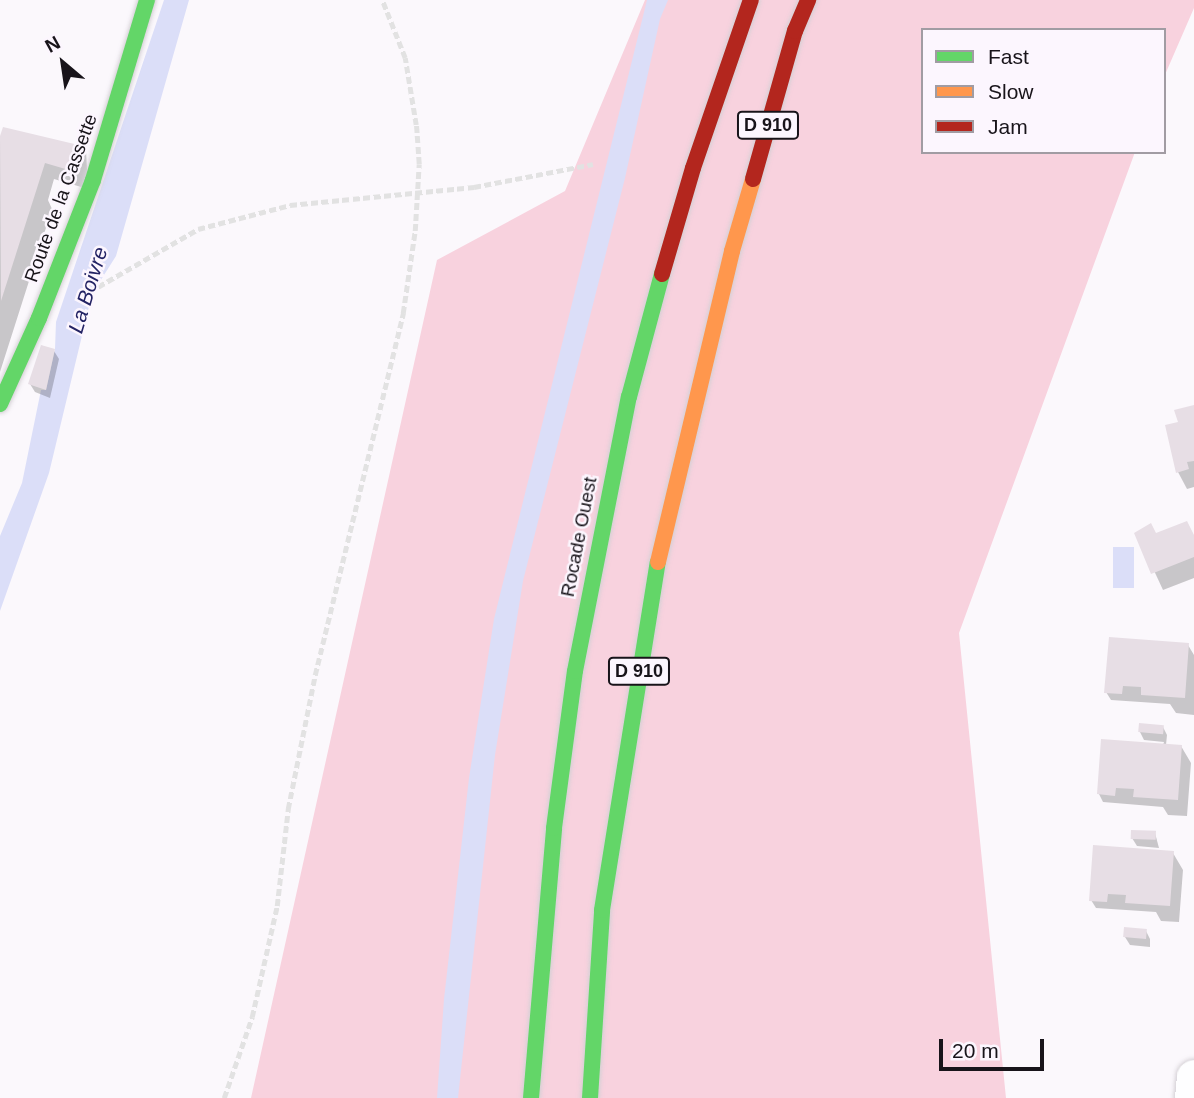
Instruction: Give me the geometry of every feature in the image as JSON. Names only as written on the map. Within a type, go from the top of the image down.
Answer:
[{"type":"main road","name":"Route de la Cassette","points":[[0,404],[39,318],[93,180],[147,0]]},
{"type":"main road","name":"Rocade Ouest","points":[[531,1098],[554,828],[575,671],[599,539],[629,397],[659,284],[693,168],[751,0]]},
{"type":"main road","name":"D 910","points":[[590,1098],[603,911],[653,584],[732,251],[795,31],[808,0]]},
{"type":"street","points":[[1192,1098],[1194,1077]]},
{"type":"path","points":[[224,1098],[252,1017],[277,906],[291,795],[315,675],[403,313],[419,191],[416,125],[405,58],[382,0]]},
{"type":"path","points":[[102,286],[198,229],[290,205],[474,187],[593,164]]},
{"type":"shaded area","points":[[645,0],[1194,0],[1194,8],[1166,72],[1166,28],[921,28],[921,154],[1134,154],[959,633],[1006,1098],[251,1098],[437,260],[565,191]]},
{"type":"water","name":"La Boivre","points":[[164,0],[189,0],[116,256],[92,294],[49,473],[0,611],[0,536],[22,483],[41,390],[46,390],[55,349],[56,322]]},
{"type":"water","points":[[647,0],[668,0],[660,19],[625,178],[523,581],[495,755],[458,1098],[437,1098],[444,999],[469,778],[494,619]]},
{"type":"water","points":[[1113,547],[1134,547],[1134,588],[1113,588]]},
{"type":"building","points":[[3,127],[87,147],[79,173],[45,163],[1,301],[0,136]]},
{"type":"building","points":[[41,345],[55,349],[46,390],[28,384]]},
{"type":"building","points":[[1194,405],[1194,461],[1187,462],[1189,469],[1176,473],[1165,425],[1178,422],[1174,410]]},
{"type":"building","points":[[1187,521],[1194,535],[1194,557],[1151,574],[1134,533],[1151,523],[1156,533]]},
{"type":"building","points":[[1109,637],[1189,643],[1185,698],[1141,695],[1141,687],[1123,686],[1122,694],[1104,693]]},
{"type":"building","points":[[1139,723],[1164,725],[1163,734],[1138,732]]},
{"type":"building","points":[[1101,739],[1182,745],[1178,800],[1133,797],[1134,789],[1116,788],[1115,796],[1097,794]]},
{"type":"building","points":[[1131,830],[1156,831],[1156,840],[1131,839]]},
{"type":"building","points":[[1093,845],[1174,851],[1170,906],[1125,903],[1126,895],[1108,894],[1107,902],[1089,901]]},
{"type":"building","points":[[1124,927],[1147,929],[1146,939],[1123,937]]},
{"type":"traffic: fast","points":[[0,404],[39,318],[93,180],[147,0]]},
{"type":"traffic: fast","points":[[531,1098],[554,828],[575,671],[629,397],[662,274]]},
{"type":"traffic: fast","points":[[590,1098],[602,910],[658,562]]},
{"type":"traffic: slow","points":[[658,562],[732,251],[753,179]]},
{"type":"traffic: jam","points":[[662,274],[693,168],[751,0]]},
{"type":"traffic: jam","points":[[753,179],[795,31],[808,0]]}]
